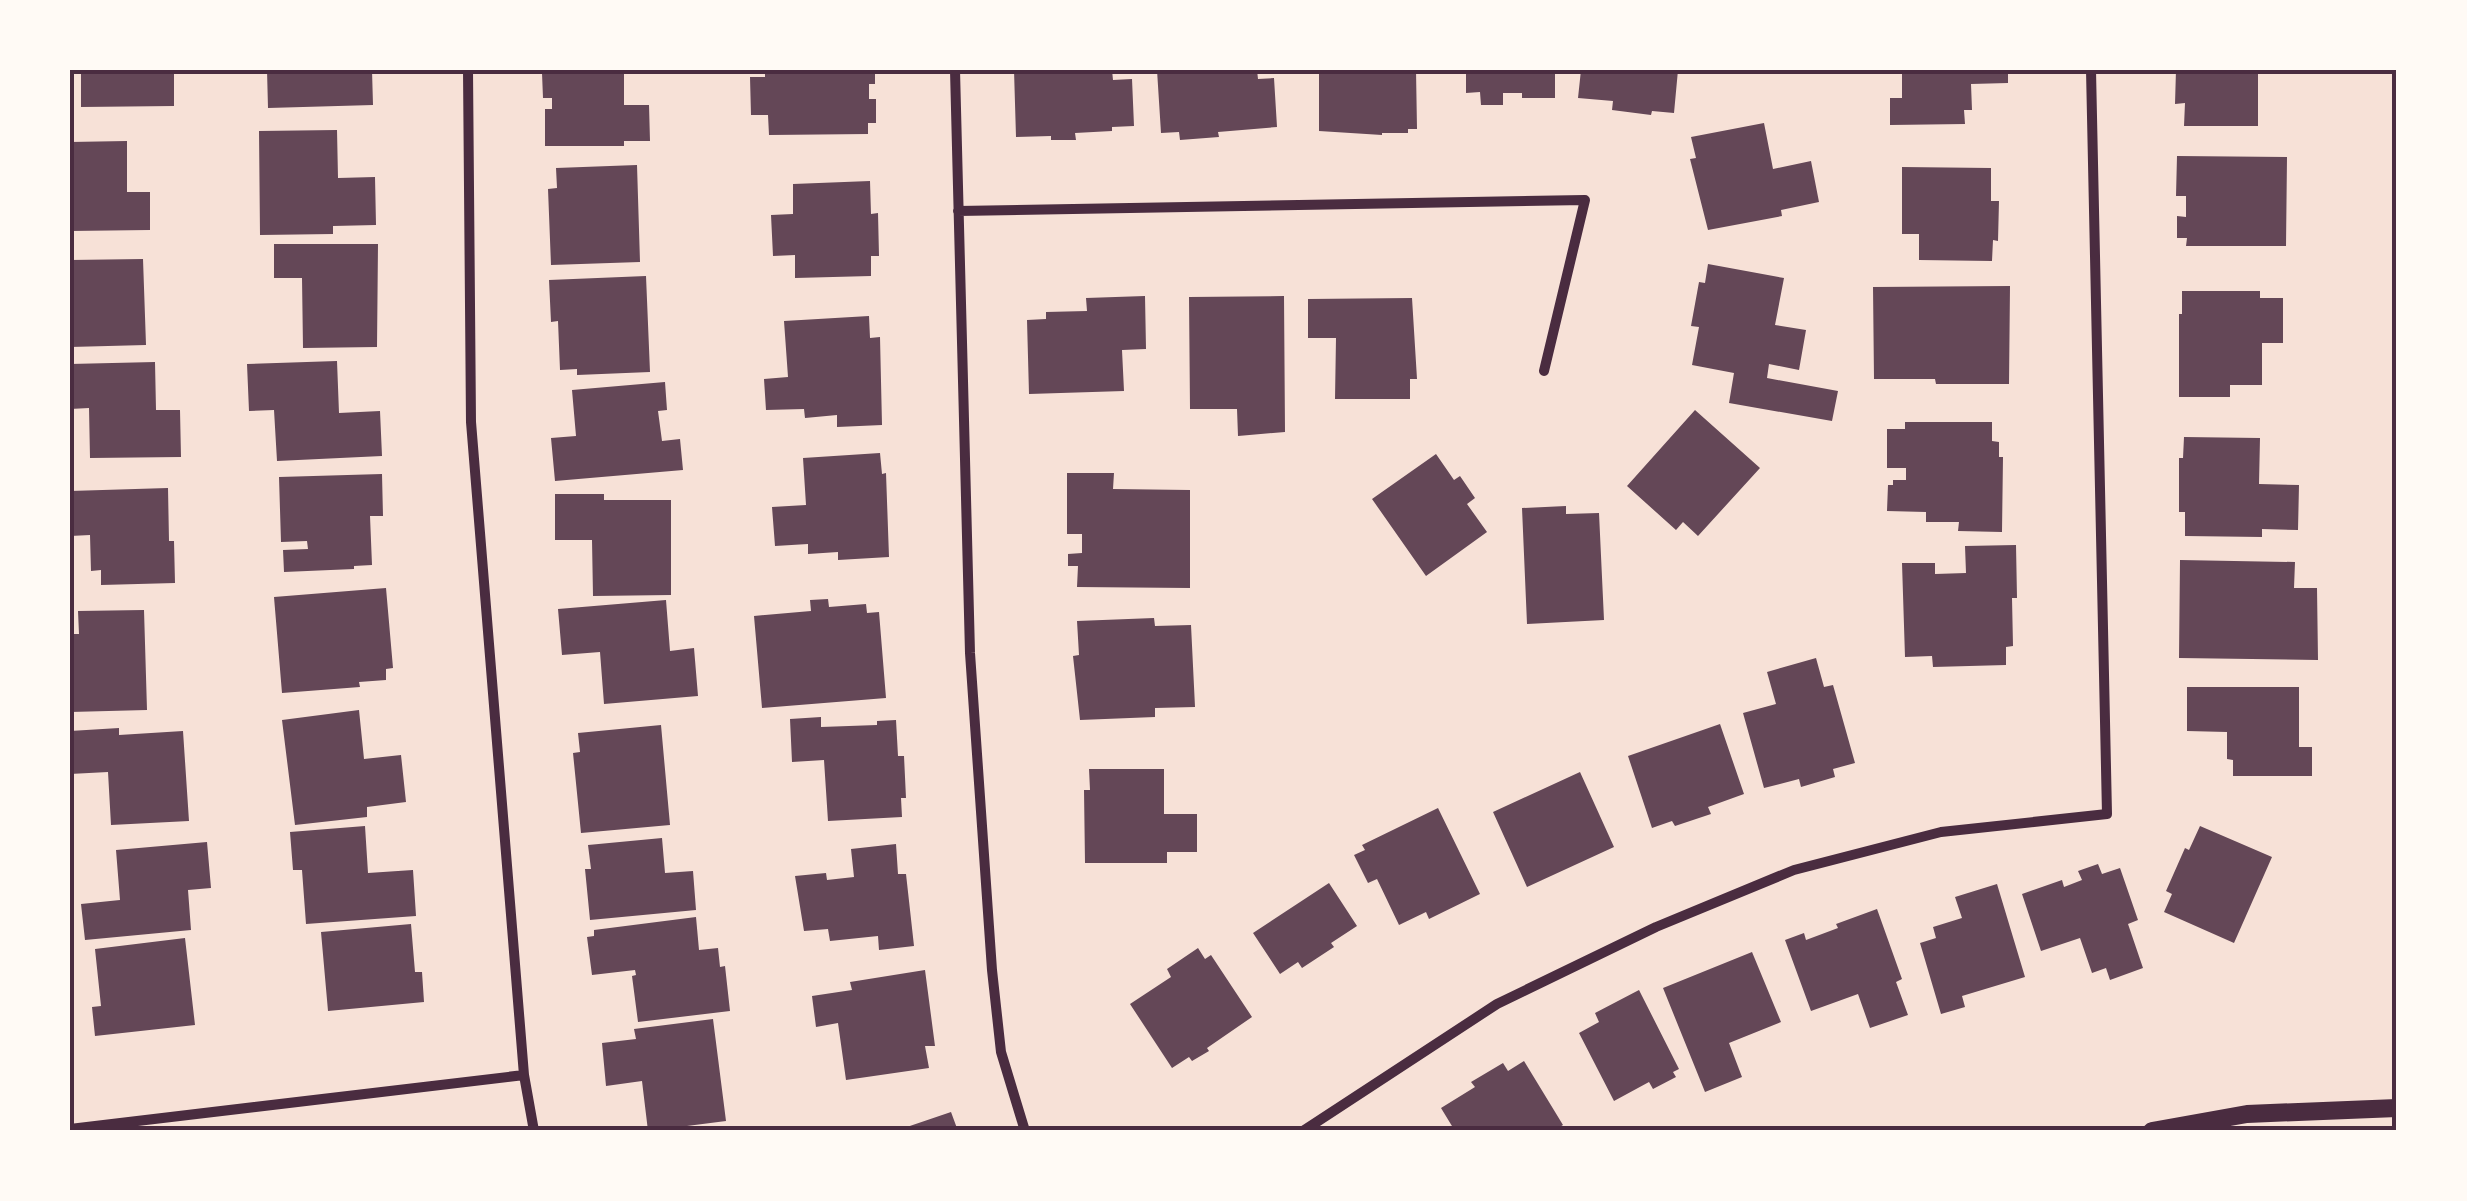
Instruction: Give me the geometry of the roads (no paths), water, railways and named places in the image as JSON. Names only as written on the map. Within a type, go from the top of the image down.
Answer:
[{"type":"street","points":[[468,70],[470,422],[524,1075],[534,1131]]},
{"type":"street","points":[[956,70],[970,653],[992,970],[1002,1052],[1025,1131]]},
{"type":"street","points":[[1302,1131],[1497,1004],[1656,927],[1794,870],[1941,832],[2107,814],[2091,70]]},
{"type":"street","points":[[958,212],[1585,200],[1544,371]]},
{"type":"street","points":[[70,1129],[524,1075]]},
{"type":"street","points":[[2152,1131],[2247,1114],[2397,1108]]}]
